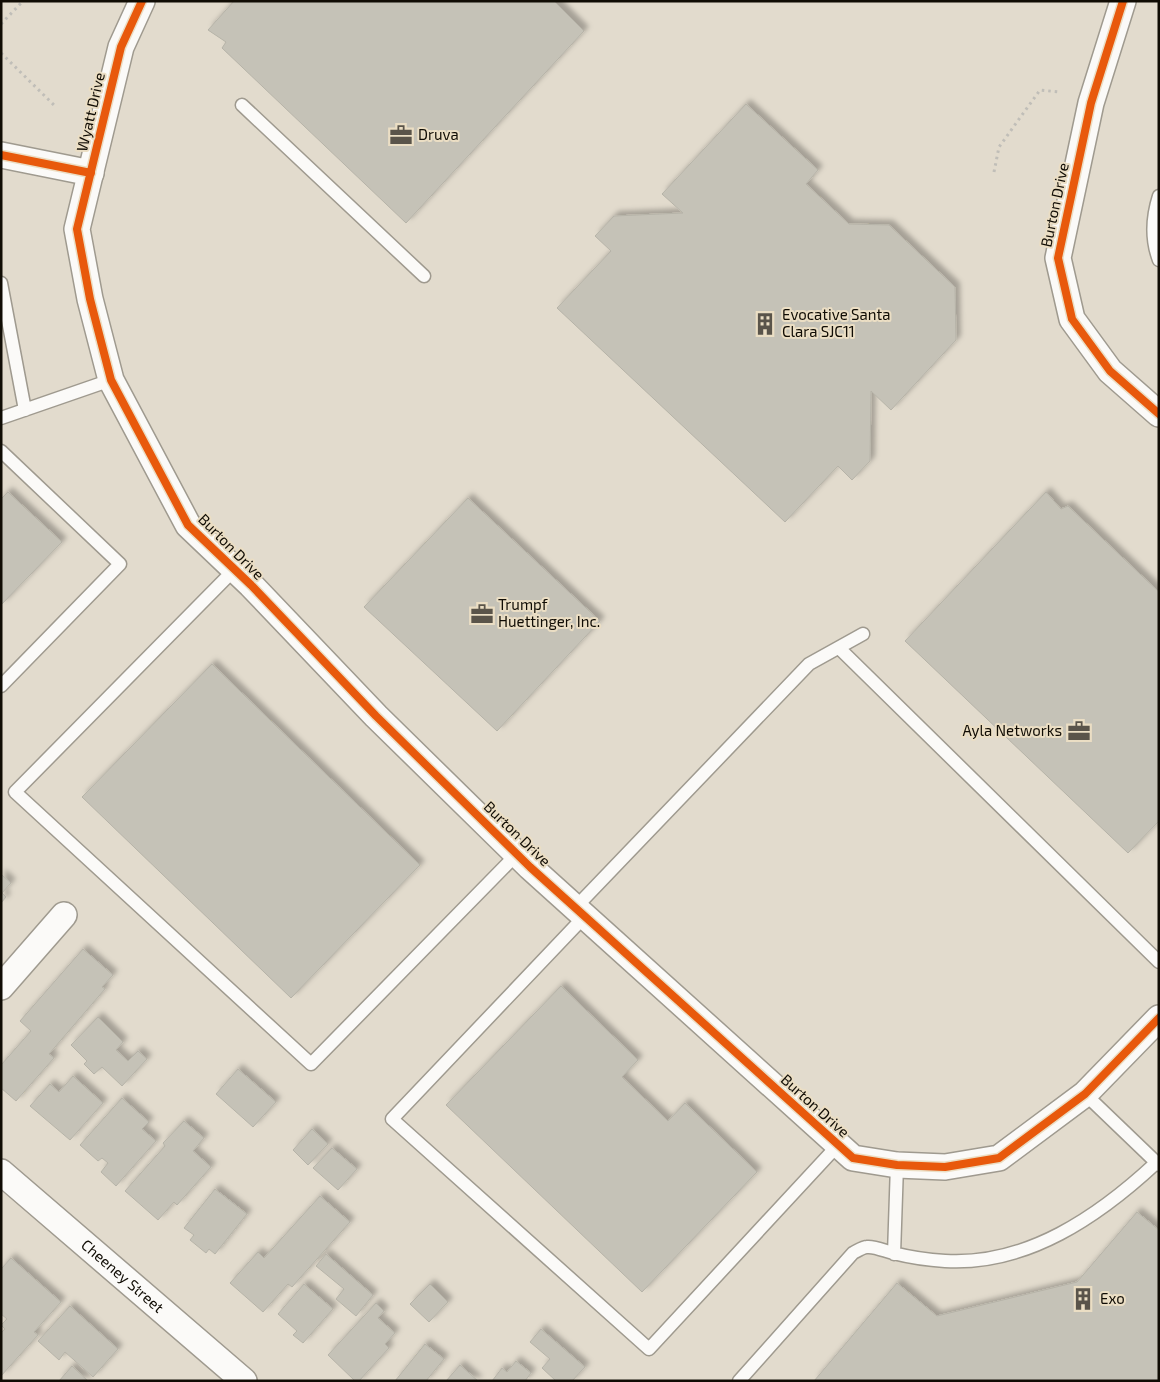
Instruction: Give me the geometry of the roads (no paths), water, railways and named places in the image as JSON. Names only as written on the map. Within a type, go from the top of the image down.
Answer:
[{"type":"street","name":"Wyatt Drive","points":[[1,155],[91,173],[121,47],[142,1]]},
{"type":"street","name":"Burton Drive","points":[[1123,1],[1091,103],[1058,258],[1072,319],[1110,371],[1159,414]]},
{"type":"street","name":"Burton Drive","points":[[91,173],[77,229],[90,299],[111,380],[188,525],[235,569],[376,716],[579,913],[853,1158],[897,1165],[946,1167],[999,1158],[1085,1094],[1156,1026]]},
{"type":"street","points":[[1,987],[64,915]]},
{"type":"street","name":"Cheeney Street","points":[[1,1172],[244,1381]]},
{"type":"lane","points":[[242,105],[424,276]]},
{"type":"lane","points":[[1159,196],[1153,214],[1154,248],[1159,260]]},
{"type":"lane","points":[[1,283],[25,410]]},
{"type":"lane","points":[[1,418],[111,380]]},
{"type":"lane","points":[[1,451],[120,564],[1,686]]},
{"type":"lane","points":[[235,569],[15,792],[311,1064],[518,852]]},
{"type":"lane","points":[[838,1145],[649,1349],[392,1119],[579,913],[810,664],[863,634]]},
{"type":"lane","points":[[839,648],[1159,962]]},
{"type":"lane","points":[[739,1381],[853,1253],[867,1247],[894,1254],[945,1261],[978,1260],[1014,1253],[1045,1240],[1101,1210],[1129,1188],[1157,1164],[1085,1094]]},
{"type":"lane","points":[[894,1254],[897,1165]]},
{"type":"place","name":"Druva","points":[[401,135]]},
{"type":"place","name":"Evocative Santa Clara SJC11","points":[[765,324]]},
{"type":"place","name":"Trumpf Huettinger, Inc.","points":[[482,614]]},
{"type":"place","name":"Ayla Networks","points":[[1079,731]]},
{"type":"place","name":"Exo","points":[[1083,1299]]}]
